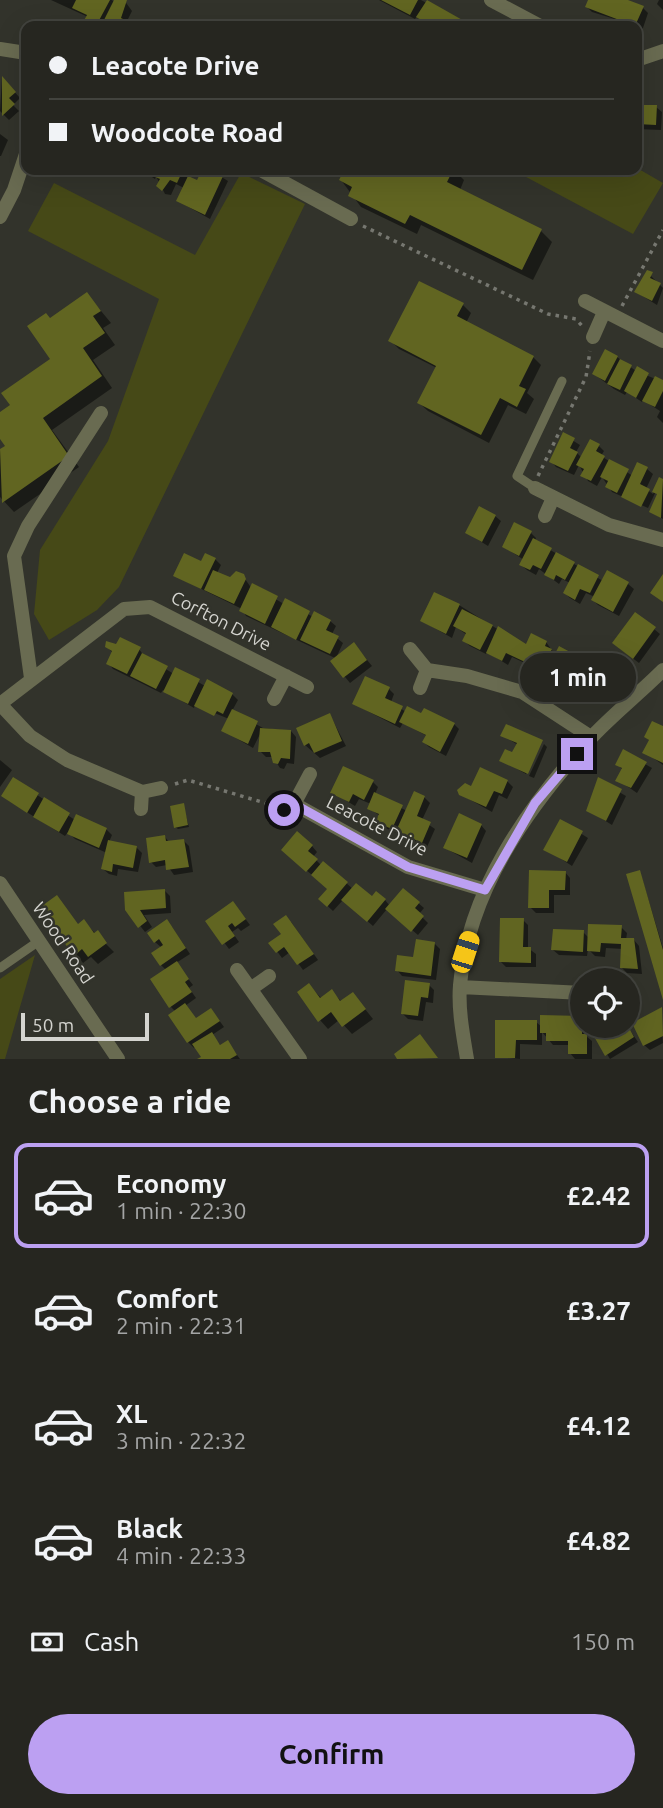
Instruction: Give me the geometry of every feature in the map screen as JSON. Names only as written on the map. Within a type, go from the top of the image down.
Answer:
[{"type":"street","points":[[491,0],[531,21]]},
{"type":"street","points":[[0,49],[21,52]]},
{"type":"street","points":[[642,58],[663,51]]},
{"type":"street","points":[[0,217],[21,170]]},
{"type":"street","points":[[270,175],[351,219]]},
{"type":"street","points":[[585,301],[663,341]]},
{"type":"street","points":[[593,337],[610,314]]},
{"type":"street","points":[[31,677],[14,556],[28,526],[101,413]]},
{"type":"street","points":[[534,488],[609,525],[663,540]]},
{"type":"street","points":[[545,516],[553,498]]},
{"type":"street","name":"Corfton Drive","points":[[142,792],[67,760],[30,736],[0,704],[31,677],[124,609],[150,607],[307,687]]},
{"type":"street","points":[[410,649],[427,670],[467,676],[522,692],[591,737]]},
{"type":"street","points":[[420,688],[427,670]]},
{"type":"street","points":[[467,1059],[460,987],[465,952],[485,890],[535,803],[591,737],[663,670]]},
{"type":"street","points":[[274,699],[286,676]]},
{"type":"street","points":[[284,810],[310,774]]},
{"type":"street","points":[[141,809],[142,792],[161,788]]},
{"type":"street","name":"Leacote Drive","points":[[284,810],[408,867],[485,890]]},
{"type":"street","name":"Wood Road","points":[[0,883],[118,1059]]},
{"type":"street","points":[[237,970],[300,1059]]},
{"type":"street","points":[[252,988],[269,976]]},
{"type":"street","points":[[460,987],[570,992]]},
{"type":"lane","points":[[534,488],[517,476],[562,381]]},
{"type":"lane","points":[[0,968],[39,941]]},
{"type":"path","points":[[351,219],[548,314],[576,319],[593,337],[586,377],[534,488]]},
{"type":"path","points":[[610,314],[663,230]]},
{"type":"path","points":[[161,788],[188,780],[284,810]]},
{"type":"green space","points":[[642,171],[663,183],[633,234],[522,175],[642,175]]},
{"type":"green space","points":[[240,175],[245,175],[305,204],[119,587],[97,610],[49,640],[34,614],[40,550],[108,441],[159,299],[28,231],[54,183],[195,255]]},
{"type":"green space","points":[[35,955],[5,1059],[0,1059],[0,979]]},
{"type":"building","points":[[76,0],[110,0],[99,21],[84,21],[87,15],[72,8]]},
{"type":"building","points":[[114,0],[127,0],[121,18],[127,21],[104,21]]},
{"type":"building","points":[[381,0],[418,0],[410,15]]},
{"type":"building","points":[[427,0],[464,21],[423,21],[416,17]]},
{"type":"building","points":[[588,0],[628,0],[644,6],[637,21],[622,21],[585,7]]},
{"type":"building","points":[[2,76],[16,92],[9,98],[15,104],[2,116]]},
{"type":"building","points":[[642,105],[657,105],[656,125],[642,124]]},
{"type":"building","points":[[181,175],[177,183],[170,180],[162,191],[156,186],[160,179],[153,176]]},
{"type":"building","points":[[200,175],[224,175],[205,215],[176,201],[188,176],[197,180]]},
{"type":"building","points":[[342,175],[450,175],[447,182],[542,229],[522,270],[410,215],[405,224],[348,196],[352,187],[339,180]]},
{"type":"building","points":[[647,270],[653,272],[650,278],[661,283],[652,301],[634,292]]},
{"type":"building","points":[[419,281],[464,303],[457,316],[534,356],[519,386],[526,389],[517,407],[500,398],[481,435],[417,403],[436,366],[388,341]]},
{"type":"building","points":[[87,292],[101,311],[93,316],[105,333],[83,348],[102,376],[43,418],[69,456],[2,503],[0,449],[5,446],[0,439],[0,412],[10,405],[1,393],[50,359],[27,326],[46,313],[50,318]]},
{"type":"building","points":[[605,349],[618,356],[605,381],[592,374]]},
{"type":"building","points":[[620,359],[632,365],[620,390],[607,384]]},
{"type":"building","points":[[637,366],[649,373],[636,398],[624,391]]},
{"type":"building","points":[[655,376],[663,380],[663,391],[655,407],[642,401]]},
{"type":"building","points":[[563,432],[575,438],[570,448],[578,452],[568,471],[549,462]]},
{"type":"building","points":[[590,439],[600,444],[596,451],[605,456],[591,481],[580,476],[584,469],[576,465]]},
{"type":"building","points":[[609,459],[629,469],[617,493],[605,487],[608,481],[600,477]]},
{"type":"building","points":[[637,462],[648,467],[640,484],[650,489],[641,507],[621,497]]},
{"type":"building","points":[[659,477],[663,479],[661,518],[649,512],[657,494],[652,492]]},
{"type":"building","points":[[479,506],[496,515],[482,542],[465,533]]},
{"type":"building","points":[[514,522],[532,531],[519,556],[502,547]]},
{"type":"building","points":[[533,538],[552,548],[541,569],[533,565],[530,570],[519,565]]},
{"type":"building","points":[[556,552],[575,562],[565,580],[556,575],[554,580],[544,575]]},
{"type":"building","points":[[184,553],[201,561],[205,553],[216,558],[201,589],[173,576]]},
{"type":"building","points":[[578,564],[599,575],[590,593],[580,589],[575,600],[563,593]]},
{"type":"building","points":[[213,570],[230,577],[236,571],[244,574],[246,579],[234,604],[204,590]]},
{"type":"building","points":[[607,570],[629,582],[613,612],[591,600]]},
{"type":"building","points":[[663,574],[663,602],[650,593]]},
{"type":"building","points":[[252,583],[278,596],[265,624],[239,611]]},
{"type":"building","points":[[434,592],[460,604],[446,634],[420,621]]},
{"type":"building","points":[[285,598],[310,611],[296,640],[271,627]]},
{"type":"building","points":[[462,609],[493,625],[480,650],[462,641],[466,633],[453,626]]},
{"type":"building","points":[[314,611],[331,620],[326,630],[339,636],[330,654],[300,640]]},
{"type":"building","points":[[635,612],[656,627],[633,659],[612,643]]},
{"type":"building","points":[[498,626],[526,644],[531,633],[547,641],[545,646],[552,649],[542,670],[506,653],[502,661],[486,653]]},
{"type":"building","points":[[120,637],[141,647],[127,674],[106,664],[112,651],[105,647],[106,641],[116,644]]},
{"type":"building","points":[[354,642],[367,660],[343,678],[330,661]]},
{"type":"building","points":[[559,646],[570,652],[568,656],[576,661],[566,681],[546,671]]},
{"type":"building","points":[[142,653],[168,666],[156,689],[130,676]]},
{"type":"building","points":[[584,660],[605,670],[594,691],[574,681]]},
{"type":"building","points":[[175,667],[200,679],[188,704],[163,692]]},
{"type":"building","points":[[365,676],[390,687],[385,698],[403,706],[395,724],[352,704]]},
{"type":"building","points":[[207,679],[233,693],[223,714],[217,711],[214,716],[194,706]]},
{"type":"building","points":[[407,706],[421,713],[424,708],[455,723],[440,752],[422,742],[426,735],[399,722]]},
{"type":"building","points":[[232,709],[258,721],[248,744],[221,731]]},
{"type":"building","points":[[330,713],[342,741],[314,753],[309,743],[304,746],[296,728]]},
{"type":"building","points":[[652,721],[663,726],[663,763],[642,753],[649,740],[644,737]]},
{"type":"building","points":[[506,724],[543,740],[528,774],[499,761],[505,749],[512,752],[517,743],[500,736]]},
{"type":"building","points":[[260,728],[291,730],[290,759],[281,758],[278,764],[273,763],[270,752],[258,752]]},
{"type":"building","points":[[623,749],[647,762],[631,788],[615,781],[622,768],[615,765]]},
{"type":"building","points":[[343,766],[374,780],[364,800],[353,794],[349,802],[330,793]]},
{"type":"building","points":[[480,767],[508,780],[502,794],[494,791],[486,807],[459,795],[457,790],[465,783],[471,786]]},
{"type":"building","points":[[13,777],[39,793],[27,813],[1,796]]},
{"type":"building","points":[[598,777],[622,789],[606,821],[586,811]]},
{"type":"building","points":[[414,791],[425,796],[417,816],[431,822],[422,843],[396,831]]},
{"type":"building","points":[[374,792],[403,805],[392,829],[375,822],[379,814],[367,809]]},
{"type":"building","points":[[44,797],[70,813],[59,832],[33,817]]},
{"type":"building","points":[[184,803],[188,825],[174,828],[170,806]]},
{"type":"building","points":[[459,813],[482,824],[467,858],[443,848]]},
{"type":"building","points":[[76,814],[107,828],[99,848],[67,834]]},
{"type":"building","points":[[560,819],[583,831],[567,862],[543,850]]},
{"type":"building","points":[[297,831],[313,845],[308,851],[318,859],[306,872],[281,850]]},
{"type":"building","points":[[165,835],[166,841],[184,839],[189,867],[166,870],[165,860],[149,863],[146,838]]},
{"type":"building","points":[[108,840],[137,846],[133,868],[113,864],[112,872],[101,869]]},
{"type":"building","points":[[323,861],[348,882],[327,907],[318,899],[327,889],[311,875]]},
{"type":"building","points":[[529,870],[566,871],[565,890],[549,890],[549,908],[528,908]]},
{"type":"building","points":[[640,870],[663,950],[663,1000],[626,874]]},
{"type":"building","points":[[356,883],[372,896],[376,891],[386,899],[367,922],[341,900]]},
{"type":"building","points":[[403,888],[420,902],[415,908],[424,916],[411,932],[385,909]]},
{"type":"building","points":[[165,889],[166,908],[140,910],[147,921],[138,928],[125,910],[124,892]]},
{"type":"building","points":[[57,895],[78,924],[84,919],[94,933],[98,930],[107,943],[88,957],[82,949],[74,956],[39,908]]},
{"type":"building","points":[[233,901],[246,919],[235,927],[232,923],[228,926],[235,936],[222,945],[205,921]]},
{"type":"building","points":[[286,915],[314,954],[297,965],[284,947],[276,953],[268,943],[281,934],[273,924]]},
{"type":"building","points":[[500,918],[524,918],[523,947],[531,947],[531,963],[499,962]]},
{"type":"building","points":[[167,919],[186,948],[160,966],[151,953],[163,945],[159,939],[154,943],[147,933]]},
{"type":"building","points":[[588,924],[622,925],[621,938],[634,938],[638,968],[620,968],[621,944],[601,943],[600,952],[587,951]]},
{"type":"building","points":[[553,929],[584,930],[583,952],[551,950]]},
{"type":"building","points":[[416,939],[435,942],[431,976],[395,971],[397,955],[413,957]]},
{"type":"building","points":[[177,961],[189,979],[185,982],[192,992],[169,1008],[150,979]]},
{"type":"building","points":[[405,980],[430,983],[428,998],[421,997],[418,1016],[401,1014]]},
{"type":"building","points":[[309,983],[320,998],[332,989],[340,1001],[353,992],[366,1009],[342,1027],[331,1012],[318,1022],[297,992]]},
{"type":"building","points":[[185,1003],[196,1018],[211,1008],[220,1021],[187,1043],[168,1015]]},
{"type":"building","points":[[662,1007],[663,1036],[643,1046],[639,1038],[640,1019]]},
{"type":"building","points":[[540,1015],[570,1016],[570,1038],[587,1038],[587,1054],[568,1054],[568,1041],[546,1041],[546,1033],[540,1033]]},
{"type":"building","points":[[495,1020],[537,1020],[537,1040],[516,1040],[515,1058],[495,1058]]},
{"type":"building","points":[[212,1032],[220,1045],[228,1040],[237,1055],[230,1059],[197,1059],[201,1057],[192,1044]]},
{"type":"building","points":[[420,1034],[438,1058],[397,1059],[394,1054]]},
{"type":"building","points":[[595,1038],[632,1038],[605,1056]]},
{"type":"route","points":[[284,810],[294,804],[408,867],[485,890],[535,803],[577,754]]}]
